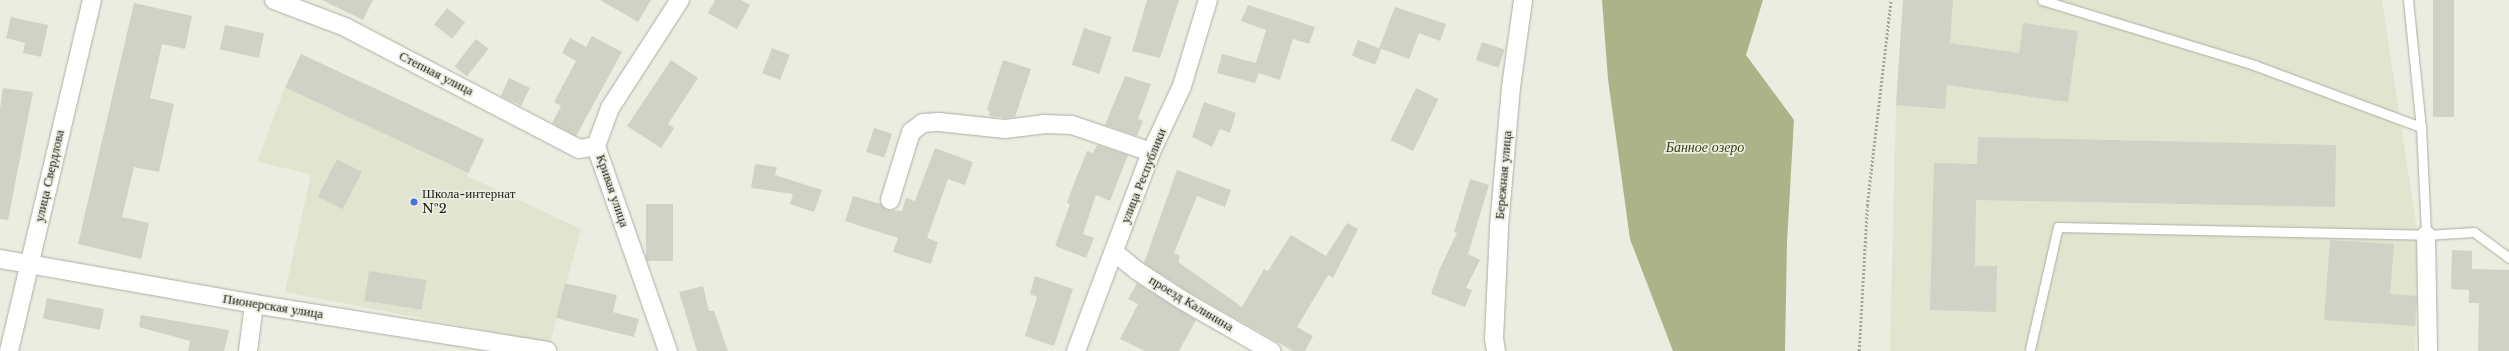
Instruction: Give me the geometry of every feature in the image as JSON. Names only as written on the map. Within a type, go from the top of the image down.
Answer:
[{"type":"street","name":"улица Свердлова","points":[[9,351],[92,0]]},
{"type":"street","name":"Степная улица","points":[[274,0],[345,27],[579,149],[596,146]]},
{"type":"street","name":"Кривая улица","points":[[668,351],[596,146],[610,108],[680,0]]},
{"type":"street","name":"улица Республики","points":[[1076,351],[1151,152],[1182,86],[1208,0]]},
{"type":"street","name":"Бережная улица","points":[[1496,351],[1494,339],[1499,227],[1511,87],[1523,0]]},
{"type":"street","points":[[890,200],[911,132],[923,123],[939,122],[1005,129],[1044,124],[1072,125],[1151,152]]},
{"type":"street","points":[[2426,234],[2428,351]]},
{"type":"street","name":"проезд Калинина","points":[[1114,252],[1136,270],[1182,300],[1271,351]]},
{"type":"street","name":"Пионерская улица","points":[[0,259],[254,304],[547,351]]},
{"type":"street","points":[[248,351],[254,304]]},
{"type":"lane","points":[[2042,0],[2254,65],[2421,127]]},
{"type":"lane","points":[[2408,0],[2421,127],[2426,234]]},
{"type":"lane","points":[[2030,349],[2058,227],[2426,234],[2474,232],[2509,258]]},
{"type":"path","points":[[1859,351],[1867,206],[1891,0]]},
{"type":"shaded area","points":[[1903,0],[2382,0],[2419,244],[2415,351],[1890,351],[1896,105]]},
{"type":"shaded area","name":"Школа-интернат №2","points":[[301,54],[484,140],[467,176],[581,229],[550,343],[285,292],[311,174],[257,162],[285,87]]},
{"type":"water","name":"Банное озеро","points":[[1602,0],[1763,0],[1746,55],[1794,120],[1787,242],[1785,351],[1673,351],[1630,239],[1608,79]]},
{"type":"building","points":[[322,0],[373,0],[363,20]]},
{"type":"building","points":[[600,0],[651,0],[638,22]]},
{"type":"building","points":[[715,0],[741,0],[750,5],[737,29],[708,13]]},
{"type":"building","points":[[1147,0],[1179,0],[1160,58],[1132,51]]},
{"type":"building","points":[[1903,0],[1953,0],[1950,43],[2019,53],[2023,23],[2078,31],[2068,102],[1947,85],[1945,109],[1896,105]]},
{"type":"building","points":[[2433,0],[2454,0],[2454,117],[2433,117]]},
{"type":"building","points":[[134,3],[192,16],[185,49],[162,44],[150,98],[174,104],[159,172],[134,167],[122,217],[149,223],[141,259],[78,244]]},
{"type":"building","points":[[1248,5],[1315,27],[1309,44],[1293,39],[1280,80],[1259,73],[1255,83],[1217,73],[1222,54],[1256,63],[1266,30],[1241,21]]},
{"type":"building","points":[[1395,7],[1446,24],[1440,41],[1419,33],[1409,59],[1379,48]]},
{"type":"building","points":[[447,8],[465,22],[452,39],[434,25]]},
{"type":"building","points":[[11,17],[48,25],[41,57],[23,53],[25,43],[6,38]]},
{"type":"building","points":[[225,25],[264,33],[259,58],[220,49]]},
{"type":"building","points":[[1084,28],[1112,37],[1100,74],[1072,65]]},
{"type":"building","points":[[592,36],[622,52],[576,136],[552,123],[561,106],[554,102],[576,61],[562,53],[570,38],[586,47]]},
{"type":"building","points":[[476,39],[489,49],[467,76],[454,67]]},
{"type":"building","points":[[1358,40],[1381,49],[1375,65],[1352,56]]},
{"type":"building","points":[[1482,42],[1505,50],[1499,68],[1476,60]]},
{"type":"building","points":[[772,48],[790,55],[780,80],[762,73]]},
{"type":"building","points":[[301,54],[484,139],[468,173],[285,88]]},
{"type":"building","points":[[671,60],[698,78],[668,124],[674,128],[661,148],[627,126]]},
{"type":"building","points":[[1003,60],[1031,69],[1015,117],[1005,118],[989,116],[990,112],[987,110]]},
{"type":"building","points":[[1125,76],[1151,84],[1138,119],[1143,121],[1137,136],[1105,125]]},
{"type":"building","points":[[509,78],[530,88],[521,106],[501,96]]},
{"type":"building","points":[[3,88],[33,92],[8,220],[0,219],[0,109]]},
{"type":"building","points":[[1416,88],[1438,99],[1413,151],[1391,140]]},
{"type":"building","points":[[1204,102],[1236,113],[1230,133],[1220,129],[1212,147],[1192,137]]},
{"type":"building","points":[[874,128],[892,134],[884,158],[866,152]]},
{"type":"building","points":[[1978,137],[2336,145],[2335,207],[1976,200],[1975,266],[1997,266],[1996,312],[1930,310],[1934,163],[1977,164]]},
{"type":"building","points":[[1097,145],[1128,155],[1110,201],[1096,195],[1083,234],[1094,238],[1086,258],[1055,246],[1070,204],[1067,203],[1087,151],[1093,153]]},
{"type":"building","points":[[935,148],[973,162],[965,185],[948,179],[927,238],[938,242],[931,264],[893,252],[898,238],[845,221],[853,196],[881,204],[887,210],[902,211],[906,198],[915,201]]},
{"type":"building","points":[[337,159],[362,172],[343,209],[318,196]]},
{"type":"building","points":[[755,164],[777,167],[775,175],[822,190],[814,212],[790,204],[793,194],[751,188]]},
{"type":"building","points":[[1177,170],[1231,190],[1225,207],[1197,196],[1174,253],[1180,256],[1178,262],[1242,307],[1264,269],[1268,271],[1291,235],[1326,256],[1347,223],[1358,229],[1333,278],[1328,275],[1297,327],[1313,336],[1305,351],[1293,351],[1187,291],[1144,263]]},
{"type":"building","points":[[1470,179],[1489,185],[1468,254],[1480,260],[1466,288],[1472,290],[1465,307],[1431,294],[1440,268],[1457,233],[1454,232]]},
{"type":"building","points":[[646,204],[673,204],[673,261],[646,261]]},
{"type":"building","points":[[2330,240],[2394,244],[2390,294],[2417,296],[2415,326],[2324,320]]},
{"type":"building","points":[[2452,250],[2472,251],[2472,269],[2509,270],[2509,351],[2478,351],[2479,303],[2469,303],[2469,290],[2451,289]]},
{"type":"building","points":[[369,271],[426,280],[422,310],[364,301]]},
{"type":"building","points":[[1035,276],[1073,289],[1054,346],[1025,336],[1037,297],[1030,294]]},
{"type":"building","points":[[565,283],[617,295],[613,312],[639,319],[634,337],[556,318]]},
{"type":"building","points":[[1137,283],[1196,320],[1179,351],[1145,351],[1120,339],[1138,304],[1128,299]]},
{"type":"building","points":[[703,286],[709,311],[714,311],[728,351],[697,351],[679,292]]},
{"type":"building","points":[[47,298],[104,309],[100,330],[43,319]]},
{"type":"building","points":[[141,315],[229,330],[224,351],[188,351],[190,341],[139,327]]},
{"type":"place","name":"Школа-интернат №2","points":[[414,202]]}]
